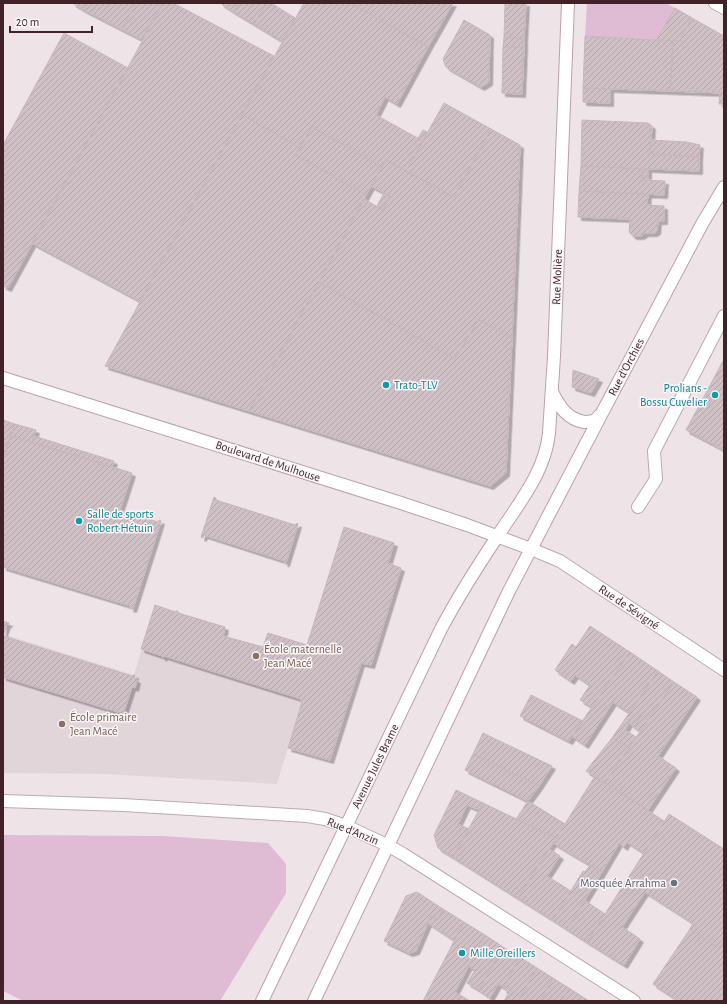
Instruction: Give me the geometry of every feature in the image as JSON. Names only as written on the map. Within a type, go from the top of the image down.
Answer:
[{"type":"street","name":"Rue Molière","points":[[497,536],[528,491],[540,468],[548,443],[554,356],[568,3]]},
{"type":"street","points":[[715,3],[724,8]]},
{"type":"street","name":"Rue d'Orchies","points":[[532,549],[702,224],[724,187]]},
{"type":"street","points":[[638,507],[656,479],[654,451],[724,316]]},
{"type":"street","name":"Boulevard de Mulhouse","points":[[3,378],[401,503],[532,549]]},
{"type":"street","points":[[552,392],[563,411],[578,421],[592,422],[602,414]]},
{"type":"street","name":"Avenue Jules Brame","points":[[262,1001],[444,623],[497,536]]},
{"type":"street","points":[[314,1001],[510,591],[532,549]]},
{"type":"street","name":"Rue de Sévigné","points":[[532,549],[560,561],[724,670]]},
{"type":"street","name":"Rue d'Anzin","points":[[3,801],[123,805],[307,816],[325,819],[346,826],[403,854],[634,1001]]},
{"type":"shaded area","points":[[587,3],[666,3],[675,8],[656,40],[585,36]]},
{"type":"shaded area","name":"École maternelle Jean Macé","points":[[344,527],[394,543],[388,563],[401,568],[371,665],[361,663],[330,760],[288,748],[277,784],[105,774],[3,773],[3,634],[134,675],[155,605],[225,627],[223,636],[263,647],[267,634],[307,645]]},
{"type":"shaded area","points":[[3,835],[163,836],[268,843],[286,864],[286,893],[220,1001],[23,1001],[3,991]]},
{"type":"building","points":[[72,3],[88,3],[84,10]]},
{"type":"building","points":[[88,3],[137,3],[121,29],[84,10]]},
{"type":"building","points":[[137,3],[162,3],[141,39],[121,29]]},
{"type":"building","points":[[163,3],[173,3],[274,56],[140,301],[32,243]]},
{"type":"building","points":[[220,3],[239,3],[234,12]]},
{"type":"building","points":[[239,3],[267,3],[254,24],[234,12]]},
{"type":"building","points":[[267,3],[271,3],[295,18],[282,41],[254,24]]},
{"type":"building","points":[[304,3],[350,3],[428,47],[397,104],[385,97],[376,115],[423,141],[406,171],[386,160],[382,167],[312,127],[300,148],[242,115]]},
{"type":"building","points":[[350,3],[453,3],[428,47]]},
{"type":"building","points":[[505,3],[526,3],[524,39],[504,37]]},
{"type":"building","points":[[675,8],[692,18],[681,37],[681,41],[656,40]]},
{"type":"building","points":[[692,18],[724,36],[724,93],[670,91],[673,41],[681,41],[681,37]]},
{"type":"building","points":[[464,20],[490,35],[489,82],[481,87],[446,67],[443,59]]},
{"type":"building","points":[[64,33],[128,68],[8,288],[3,286],[3,145]]},
{"type":"building","points":[[585,36],[673,41],[670,91],[583,88]]},
{"type":"building","points":[[504,37],[524,39],[524,47],[503,47]]},
{"type":"building","points":[[503,47],[524,47],[522,94],[502,93]]},
{"type":"building","points":[[583,88],[610,89],[610,103],[583,102]]},
{"type":"building","points":[[720,93],[724,93],[724,104],[719,104]]},
{"type":"building","points":[[444,103],[491,129],[454,197],[406,171]]},
{"type":"building","points":[[242,115],[300,148],[296,155],[366,195],[249,411],[105,366]]},
{"type":"building","points":[[582,120],[648,123],[652,126],[650,154],[699,157],[699,171],[581,166]]},
{"type":"building","points":[[312,127],[382,167],[366,195],[296,155]]},
{"type":"building","points":[[491,129],[520,145],[512,338],[478,320],[455,359],[319,282],[364,199],[383,210],[390,196],[371,186],[386,160],[454,197]]},
{"type":"building","points":[[423,130],[427,132],[423,141],[418,138]]},
{"type":"building","points":[[651,140],[687,142],[700,145],[699,157],[650,154]]},
{"type":"building","points":[[581,166],[642,169],[642,180],[665,181],[664,195],[579,191]]},
{"type":"building","points":[[642,169],[648,169],[648,181],[642,180]]},
{"type":"building","points":[[579,191],[648,194],[647,205],[664,206],[664,221],[658,221],[657,231],[654,233],[645,233],[641,236],[633,236],[629,232],[630,219],[578,217]]},
{"type":"building","points":[[384,193],[390,196],[383,210],[377,206]]},
{"type":"building","name":"Trato-TLV","points":[[319,282],[455,359],[478,320],[512,338],[506,473],[490,486],[249,411]]},
{"type":"building","name":"Prolians - Bossu Cuvelier","points":[[724,359],[724,450],[686,430]]},
{"type":"building","points":[[573,370],[599,379],[591,393],[572,387]]},
{"type":"building","points":[[3,420],[15,424],[3,460]]},
{"type":"building","points":[[15,424],[36,430],[32,442],[11,436]]},
{"type":"building","name":"Salle de sports Robert Hétuin","points":[[11,436],[132,473],[120,510],[158,522],[159,520],[161,521],[133,609],[130,608],[131,606],[3,567],[3,460]]},
{"type":"building","points":[[34,436],[114,461],[112,467],[32,442]]},
{"type":"building","points":[[214,497],[216,500],[295,525],[297,523],[298,524],[286,563],[284,563],[285,561],[204,535],[203,538],[201,537]]},
{"type":"building","points":[[344,527],[394,543],[388,563],[401,568],[371,665],[361,663],[330,760],[288,748],[302,702],[301,699],[164,656],[163,658],[162,656],[141,649],[155,605],[225,627],[223,636],[263,647],[268,633],[307,645]]},
{"type":"building","points":[[3,621],[9,624],[7,624],[3,636]]},
{"type":"building","points":[[590,626],[630,652],[592,707],[580,700],[590,685],[575,675],[571,681],[555,670],[572,644],[576,647]]},
{"type":"building","points":[[3,636],[132,676],[135,675],[134,679],[137,680],[135,688],[132,687],[123,715],[121,715],[121,713],[3,677]]},
{"type":"building","points":[[630,652],[658,671],[630,713],[613,702],[585,745],[572,736]]},
{"type":"building","points":[[658,671],[674,682],[648,720],[642,715],[634,727],[629,723],[625,730],[636,737],[629,748],[612,738]]},
{"type":"building","points":[[674,682],[697,697],[658,756],[676,768],[648,810],[605,783]]},
{"type":"building","points":[[531,695],[583,721],[569,741],[520,716]]},
{"type":"building","points":[[642,715],[648,720],[640,731],[634,727]]},
{"type":"building","points":[[483,733],[552,766],[539,786],[473,754]]},
{"type":"building","points":[[612,738],[629,748],[605,783],[586,771]]},
{"type":"building","points":[[473,754],[539,786],[528,801],[465,770]]},
{"type":"building","points":[[595,776],[664,821],[644,853],[627,842],[624,847],[619,843],[602,872],[553,843]]},
{"type":"building","points":[[456,790],[483,803],[479,810],[467,805],[458,824],[469,829],[453,857],[438,848],[434,835]]},
{"type":"building","points":[[528,801],[565,824],[556,838],[516,819]]},
{"type":"building","points":[[483,803],[556,838],[518,898],[453,857]]},
{"type":"building","name":"Mosquée Arrahma","points":[[669,814],[724,849],[724,941],[719,948],[690,929],[693,923],[645,892],[622,927],[640,939],[624,965],[587,942]]},
{"type":"building","points":[[549,849],[560,856],[547,876],[571,891],[553,920],[518,898]]},
{"type":"building","points":[[590,865],[602,872],[567,929],[553,920],[583,871],[585,872]]},
{"type":"building","points":[[417,892],[443,909],[438,919],[431,916],[416,951],[409,953],[384,941],[406,896]]},
{"type":"building","points":[[584,900],[605,914],[587,942],[567,929]]},
{"type":"building","points":[[443,909],[464,922],[454,940],[428,923],[431,916],[438,919]]},
{"type":"building","name":"Mille Oreillers","points":[[464,922],[485,935],[455,992],[470,1001],[423,1001]]},
{"type":"building","points":[[690,929],[719,948],[724,941],[724,1001],[679,1001],[653,984]]},
{"type":"building","points":[[485,935],[503,947],[479,990],[467,983],[475,970],[469,966]]},
{"type":"building","points":[[503,947],[520,957],[504,987],[498,984],[490,998],[479,990]]},
{"type":"building","points":[[520,957],[537,968],[518,1001],[504,1001],[509,992],[503,989]]},
{"type":"building","points":[[537,968],[553,978],[540,1001],[518,1001]]},
{"type":"building","points":[[553,978],[569,988],[562,1001],[540,1001]]},
{"type":"building","points":[[569,988],[589,1001],[562,1001]]},
{"type":"place","name":"Trato-TLV","points":[[386,385]]},
{"type":"place","name":"Prolians - Bossu Cuvelier","points":[[715,395]]},
{"type":"place","name":"Salle de sports Robert Hétuin","points":[[79,521]]},
{"type":"place","name":"École maternelle Jean Macé","points":[[256,656]]},
{"type":"place","name":"École primaire Jean Macé","points":[[62,724]]},
{"type":"place","name":"Mosquée Arrahma","points":[[674,883]]},
{"type":"place","name":"Mille Oreillers","points":[[462,953]]}]
